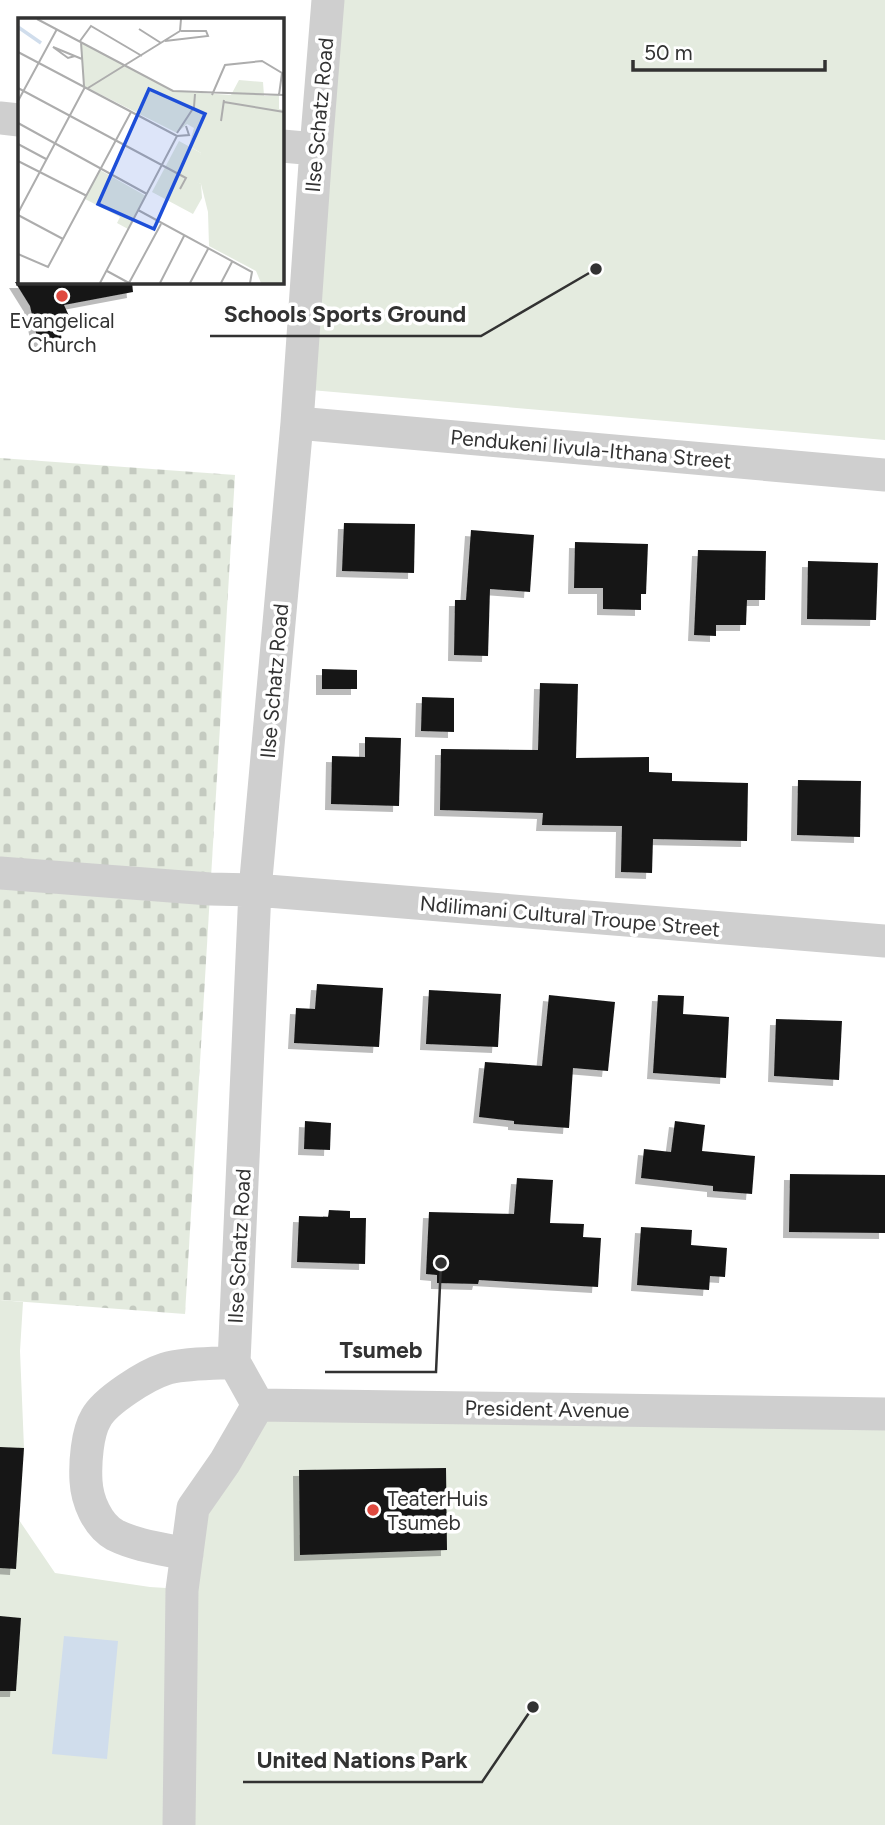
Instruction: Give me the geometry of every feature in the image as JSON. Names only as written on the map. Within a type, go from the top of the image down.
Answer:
[{"type":"street","name":"Ilse Schatz Road","points":[[234,1362],[255,890],[297,423],[328,0]]},
{"type":"street","points":[[0,118],[18,120]]},
{"type":"street","points":[[284,146],[316,149]]},
{"type":"street","name":"Pendukeni Iivula-Ithana Street","points":[[297,423],[885,475]]},
{"type":"street","name":"Ndilimani Cultural Troupe Street","points":[[0,873],[255,890],[885,941]]},
{"type":"street","points":[[179,1825],[183,1590],[193,1507],[225,1462],[258,1405],[234,1362],[167,1368],[142,1379],[105,1407],[95,1419],[88,1443],[86,1484],[89,1500],[97,1517],[113,1534],[187,1554]]},
{"type":"street","name":"President Avenue","points":[[258,1405],[885,1414]]},
{"type":"green space","points":[[328,0],[885,0],[885,440],[299,389]]},
{"type":"green space","points":[[0,458],[235,475],[185,1314],[0,1300]]},
{"type":"green space","points":[[0,1300],[23,1302],[20,1351],[24,1448],[19,1520],[55,1573],[150,1587],[182,1589],[193,1508],[258,1405],[885,1414],[885,1825],[0,1825]]},
{"type":"water","points":[[64,1636],[118,1641],[107,1759],[52,1754]]},
{"type":"building","name":"Evangelical Church","points":[[15,282],[132,284],[133,292],[64,305],[70,318],[59,322],[62,341],[39,346],[30,306]]},
{"type":"building","points":[[344,523],[415,524],[414,573],[342,571]]},
{"type":"building","points":[[471,530],[534,535],[530,592],[490,589],[488,656],[454,655],[455,600],[466,600]]},
{"type":"building","points":[[575,542],[648,544],[646,594],[641,594],[641,610],[603,609],[603,588],[574,588]]},
{"type":"building","points":[[698,550],[766,551],[765,600],[747,600],[746,625],[716,625],[716,636],[694,635]]},
{"type":"building","points":[[808,561],[878,563],[876,620],[807,619]]},
{"type":"building","points":[[322,669],[357,670],[357,689],[322,689]]},
{"type":"building","points":[[540,683],[578,684],[576,758],[649,757],[649,772],[672,773],[672,781],[748,783],[747,841],[653,839],[652,873],[621,872],[622,826],[542,825],[543,813],[440,810],[441,749],[538,750]]},
{"type":"building","points":[[422,697],[454,698],[454,732],[421,731]]},
{"type":"building","points":[[365,737],[401,738],[399,806],[331,804],[332,756],[365,757]]},
{"type":"building","points":[[798,780],[861,781],[860,837],[797,835]]},
{"type":"building","points":[[317,984],[383,988],[379,1047],[294,1043],[296,1008],[315,1009]]},
{"type":"building","points":[[429,990],[501,994],[498,1047],[426,1044]]},
{"type":"building","points":[[549,995],[615,1002],[608,1071],[573,1068],[569,1128],[514,1124],[514,1121],[479,1117],[485,1062],[542,1066]]},
{"type":"building","points":[[658,995],[684,996],[683,1014],[729,1017],[726,1078],[653,1073]]},
{"type":"building","points":[[776,1019],[842,1021],[839,1080],[774,1076]]},
{"type":"building","points":[[305,1121],[331,1123],[330,1150],[304,1149]]},
{"type":"building","points":[[675,1121],[705,1125],[702,1151],[755,1156],[752,1194],[713,1191],[713,1186],[641,1178],[644,1149],[671,1152]]},
{"type":"building","points":[[790,1174],[885,1175],[885,1233],[789,1232]]},
{"type":"building","points":[[517,1178],[553,1180],[550,1223],[584,1224],[583,1237],[601,1238],[598,1287],[479,1280],[478,1284],[437,1283],[437,1275],[426,1274],[429,1212],[514,1214]]},
{"type":"building","points":[[329,1210],[350,1211],[350,1218],[366,1218],[365,1264],[297,1262],[299,1216],[328,1217]]},
{"type":"building","points":[[641,1227],[692,1230],[691,1245],[727,1248],[725,1277],[710,1276],[709,1290],[637,1285]]},
{"type":"building","points":[[0,1447],[24,1448],[16,1569],[0,1568]]},
{"type":"building","name":"TeaterHuis Tsumeb","points":[[446,1468],[447,1550],[300,1555],[299,1470]]},
{"type":"building","points":[[0,1616],[21,1618],[16,1691],[0,1691]]},
{"type":"place","name":"Schools Sports Ground","points":[[596,269]]},
{"type":"place","name":"Evangelical Church","points":[[62,296]]},
{"type":"place","name":"Tsumeb","points":[[441,1263]]},
{"type":"place","name":"TeaterHuis Tsumeb","points":[[373,1510]]},
{"type":"place","name":"United Nations Park","points":[[533,1707]]}]
